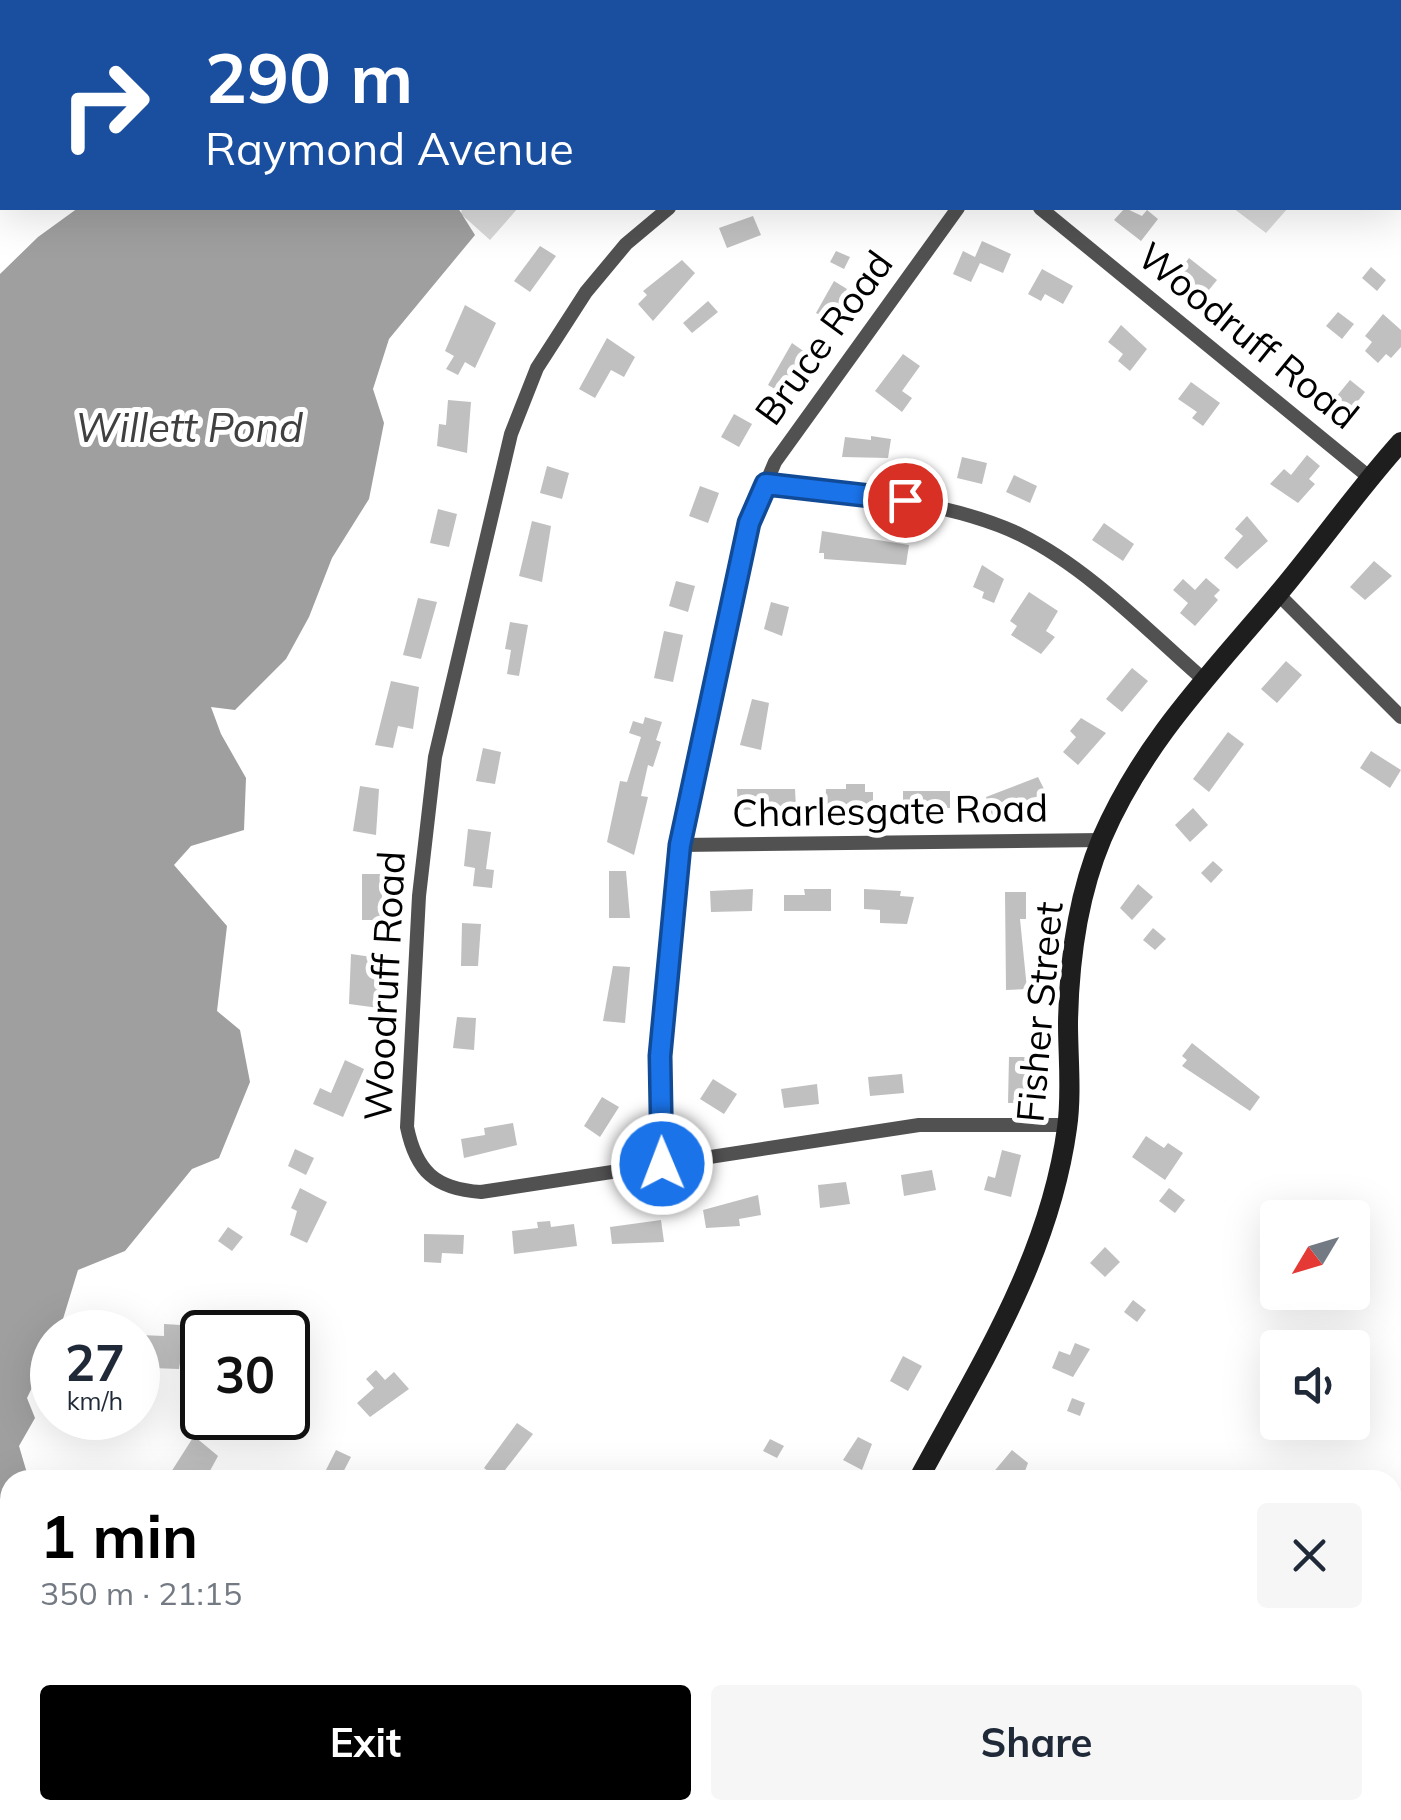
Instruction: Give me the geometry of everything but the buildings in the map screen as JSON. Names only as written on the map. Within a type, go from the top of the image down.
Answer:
[{"type":"main road","name":"Fisher Street","points":[[929,1470],[1023,1285],[1054,1198],[1068,1125],[1071,973],[1082,899],[1102,840],[1142,758],[1202,678],[1278,594],[1401,442]]},
{"type":"street","name":"Woodruff Road","points":[[668,210],[626,244],[586,292],[537,368],[511,434],[436,757],[419,896],[406,1126],[421,1171],[443,1186],[460,1190],[518,1188],[919,1125],[1068,1125]]},
{"type":"street","name":"Bruce Road","points":[[662,1164],[660,1056],[680,845],[749,523],[775,462],[957,210]]},
{"type":"street","name":"Woodruff Road","points":[[1042,210],[1369,477]]},
{"type":"street","points":[[766,484],[905,500],[1020,535],[1071,568],[1202,678]]},
{"type":"street","points":[[1278,594],[1401,717]]},
{"type":"street","name":"Charlesgate Road","points":[[680,845],[1102,840]]},
{"type":"shaded area","points":[[462,210],[516,210],[490,240],[461,214]]},
{"type":"shaded area","points":[[1236,210],[1286,210],[1266,233]]},
{"type":"water","name":"Willett Pond","points":[[75,210],[459,210],[475,235],[389,339],[373,389],[384,423],[369,499],[332,558],[309,617],[286,659],[235,710],[211,707],[246,778],[244,830],[191,846],[174,865],[227,926],[217,1011],[240,1030],[250,1082],[219,1158],[192,1169],[125,1251],[78,1270],[66,1310],[30,1310],[30,1427],[19,1446],[26,1470],[0,1470],[0,274],[38,237]]},
{"type":"route","points":[[662,1164],[660,1056],[680,845],[749,523],[766,484],[905,500]]}]
